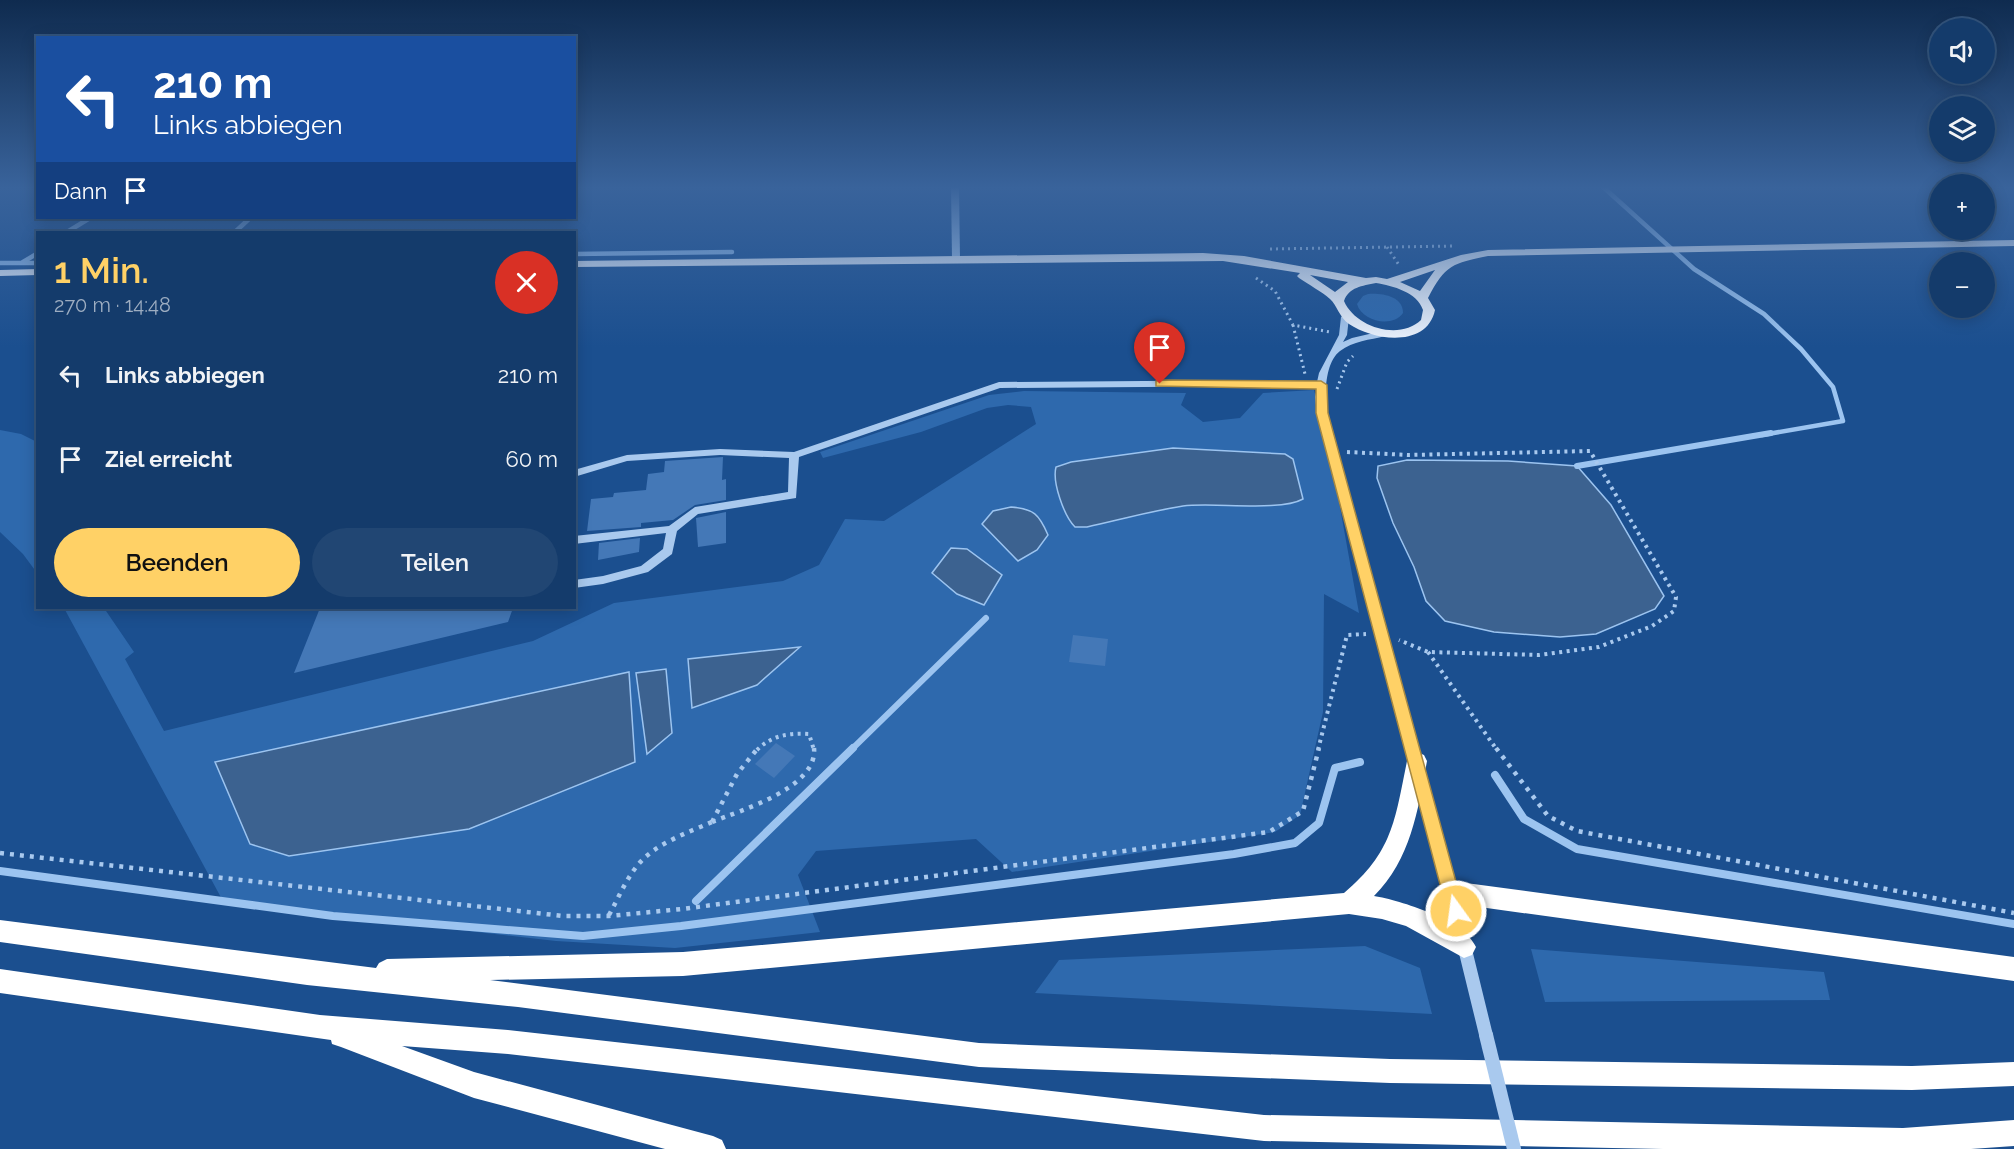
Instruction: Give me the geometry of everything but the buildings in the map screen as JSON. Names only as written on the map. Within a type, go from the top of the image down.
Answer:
[{"type":"highway","points":[[1349,903],[1386,866],[1399,840],[1417,761]]},
{"type":"highway","points":[[1451,892],[2014,969]]},
{"type":"highway","points":[[307,973],[682,964],[1349,903],[1383,907],[1409,915],[1436,927],[1464,947]]},
{"type":"highway","points":[[0,931],[307,973],[518,995],[979,1055],[1390,1071],[1912,1078],[2014,1074]]},
{"type":"highway","points":[[0,981],[320,1027],[508,1042],[1264,1128],[1904,1141],[2014,1133]]},
{"type":"highway","points":[[320,1027],[474,1085],[713,1149]]},
{"type":"main road","points":[[1388,282],[1465,257],[1488,253],[2014,243]]},
{"type":"main road","points":[[576,264],[1203,256],[1245,259],[1293,270],[1363,281],[1388,282],[1407,288],[1422,298],[1429,314],[1426,322],[1408,333],[1382,334],[1367,330],[1345,317],[1339,308],[1338,299],[1342,291],[1351,284],[1363,281]]},
{"type":"main road","points":[[1422,298],[1431,281],[1447,264]]},
{"type":"main road","points":[[1293,270],[1338,299]]},
{"type":"main road","points":[[0,273],[36,272]]},
{"type":"street","points":[[956,240],[957,259]]},
{"type":"street","points":[[1345,317],[1343,335],[1323,374],[1322,413],[1417,761],[1514,1149]]},
{"type":"street","points":[[1337,349],[1355,340],[1382,334]]},
{"type":"street","points":[[576,473],[627,458],[698,453],[794,455],[999,385],[1321,385]]},
{"type":"street","points":[[576,540],[672,529],[695,511],[793,495],[794,455]]},
{"type":"street","points":[[576,584],[603,580],[644,569],[668,551],[672,529]]},
{"type":"path","points":[[1269,249],[1461,246]]},
{"type":"path","points":[[1253,276],[1275,289],[1286,305],[1307,384]]},
{"type":"path","points":[[1293,325],[1343,335]]},
{"type":"path","points":[[1322,413],[1331,409],[1347,362],[1365,347],[1355,340]]},
{"type":"path","points":[[0,853],[551,915],[609,916],[682,909],[1269,832],[1303,811],[1347,635],[1382,633],[1428,652],[1539,656],[1599,647],[1652,626],[1674,611],[1676,597],[1590,451],[1397,455],[1332,451]]},
{"type":"path","points":[[1428,652],[1548,816],[1577,831],[2014,913]]},
{"type":"path","points":[[609,916],[638,864],[649,854],[712,822],[776,797],[798,782],[815,757],[815,744],[809,734],[789,732],[767,741],[740,765],[712,822]]},
{"type":"shaded area","points":[[1385,295],[1396,299],[1403,313],[1392,320],[1371,319],[1360,310],[1357,304],[1363,296]]},
{"type":"shaded area","points":[[1314,390],[1329,446],[1359,613],[1324,594],[1323,712],[1300,815],[1275,832],[1012,872],[976,839],[816,851],[798,875],[820,932],[675,948],[556,941],[224,903],[65,609],[105,609],[134,652],[125,659],[164,731],[533,641],[614,603],[783,581],[819,565],[845,519],[884,521],[1036,424],[1031,407],[1008,405],[987,408],[921,432],[823,458],[820,452],[989,395],[1024,391],[1186,393],[1181,405],[1203,422],[1240,418],[1263,393]]},
{"type":"shaded area","points":[[0,430],[21,434],[36,442],[36,572],[23,554],[0,532]]},
{"type":"shaded area","points":[[1173,448],[1285,454],[1293,459],[1303,499],[1292,503],[1263,506],[1183,506],[1087,527],[1075,527],[1071,522],[1057,490],[1056,467],[1071,462]]},
{"type":"shaded area","points":[[1407,460],[1508,461],[1577,466],[1611,505],[1664,596],[1655,609],[1596,634],[1560,637],[1494,632],[1445,621],[1426,601],[1377,478],[1378,466]]},
{"type":"shaded area","points":[[1011,507],[1025,509],[1035,514],[1048,535],[1037,550],[1018,561],[982,524],[993,511]]},
{"type":"shaded area","points":[[951,548],[967,549],[1002,575],[984,605],[957,594],[932,573]]},
{"type":"shaded area","points":[[800,647],[757,685],[692,708],[688,659]]},
{"type":"shaded area","points":[[666,669],[672,733],[647,754],[636,673]]},
{"type":"shaded area","points":[[629,672],[635,762],[469,829],[289,856],[250,844],[215,762]]},
{"type":"shaded area","points":[[1365,946],[1420,968],[1432,1014],[1035,993],[1059,960]]},
{"type":"shaded area","points":[[1531,949],[1824,972],[1830,1000],[1545,1002]]},
{"type":"waterway","points":[[1661,240],[1694,269],[1764,314],[1801,349],[1833,387],[1843,421],[1762,435]]},
{"type":"waterway","points":[[576,254],[732,252]]},
{"type":"waterway","points":[[23,262],[36,254]]},
{"type":"waterway","points":[[0,263],[36,263]]},
{"type":"waterway","points":[[1577,466],[1771,433]]},
{"type":"waterway","points":[[851,750],[986,618]]},
{"type":"waterway","points":[[696,901],[853,748]]},
{"type":"waterway","points":[[0,871],[333,916],[583,936],[681,926],[1234,854],[1295,843],[1319,823],[1335,768],[1360,762]]},
{"type":"waterway","points":[[1495,775],[1524,819],[1577,849],[2014,924]]},
{"type":"route","points":[[1160,384],[1321,385],[1322,413],[1456,911]]}]
